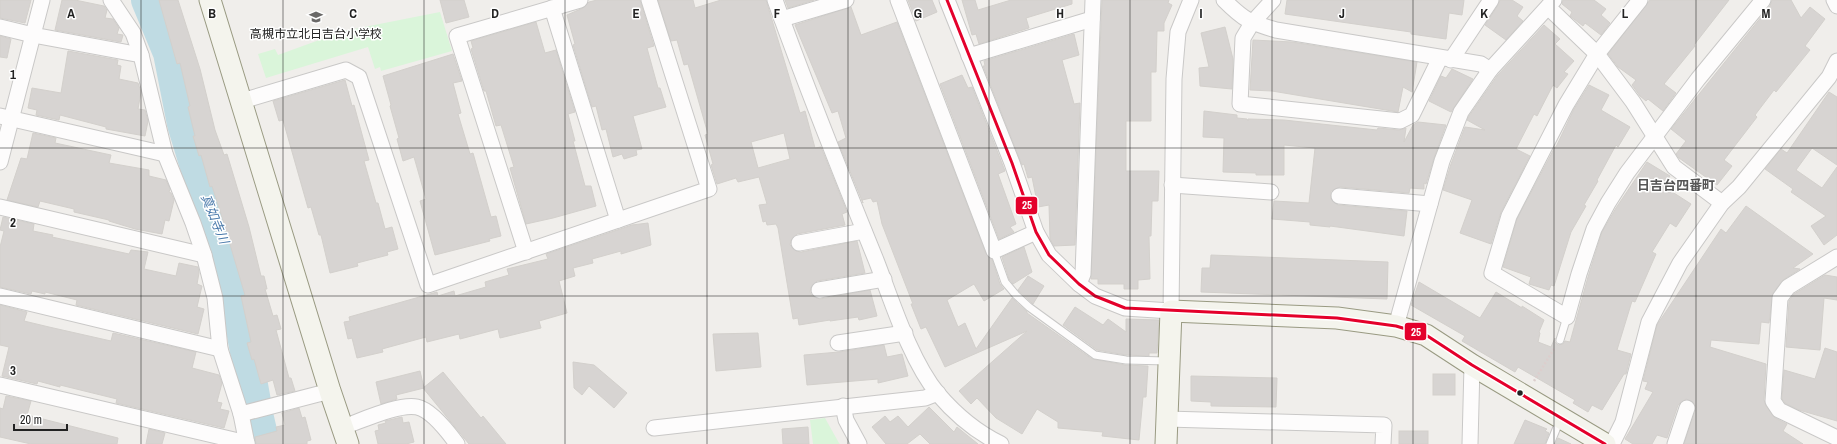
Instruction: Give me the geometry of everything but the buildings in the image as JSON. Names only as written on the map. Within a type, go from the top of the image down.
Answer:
[{"type":"street","points":[[0,162],[5,118],[33,35],[42,0]]},
{"type":"street","points":[[0,384],[247,444],[241,414],[220,349],[215,298],[204,255],[193,222],[165,154],[141,55],[133,33],[111,0]]},
{"type":"street","points":[[210,0],[330,390],[346,435],[403,406],[418,407],[436,419],[457,444]]},
{"type":"street","points":[[526,252],[457,36],[580,0]]},
{"type":"street","points":[[242,101],[346,70],[359,77],[428,285],[710,189],[649,0]]},
{"type":"street","points":[[775,0],[864,231],[919,364],[938,393],[964,420],[982,434],[1001,444]]},
{"type":"street","points":[[782,19],[846,0]]},
{"type":"street","points":[[898,0],[994,251],[1036,232]]},
{"type":"street","points":[[948,0],[1012,163],[1036,232],[1049,255],[1078,284],[1095,296],[1125,308],[1337,318],[1396,326],[1426,335],[1472,365],[1605,444]]},
{"type":"street","points":[[1078,284],[1084,274],[1093,0]]},
{"type":"street","points":[[1166,444],[1171,311],[1174,79],[1178,32],[1191,0]]},
{"type":"street","points":[[1224,0],[1241,17],[1252,23],[1276,30],[1480,64],[1490,70]]},
{"type":"street","points":[[1273,0],[1252,23],[1243,38],[1240,104],[1400,121],[1412,115],[1445,59],[1491,0]]},
{"type":"street","points":[[1640,0],[1597,54],[1566,105],[1509,216],[1492,273],[1567,317],[1579,274],[1594,230],[1608,203],[1627,173],[1655,138],[1698,79],[1763,0]]},
{"type":"street","points":[[1834,0],[1837,6]]},
{"type":"street","points":[[1396,326],[1442,161],[1461,112],[1490,70],[1551,4],[1597,54],[1633,102],[1674,167],[1722,203]]},
{"type":"street","points":[[552,8],[618,220]]},
{"type":"street","points":[[969,56],[1092,19]]},
{"type":"street","points":[[0,27],[33,35],[141,55]]},
{"type":"street","points":[[1612,444],[1624,422],[1649,322],[1680,263],[1722,203],[1739,187],[1829,77],[1837,61]]},
{"type":"street","points":[[5,118],[165,154]]},
{"type":"street","points":[[1172,185],[1271,192]]},
{"type":"street","points":[[1339,196],[1430,204]]},
{"type":"street","points":[[0,207],[204,255]]},
{"type":"street","points":[[799,243],[864,231]]},
{"type":"street","points":[[1837,257],[1788,287],[1780,298],[1773,400],[1779,410],[1837,438]]},
{"type":"street","points":[[819,290],[884,279]]},
{"type":"street","points":[[0,296],[220,349]]},
{"type":"street","points":[[838,343],[905,333]]},
{"type":"street","points":[[1470,444],[1472,365]]},
{"type":"street","points":[[241,414],[330,390]]},
{"type":"street","points":[[654,428],[925,398],[938,393]]},
{"type":"street","points":[[843,406],[846,420],[859,444]]},
{"type":"street","points":[[1675,444],[1687,408]]},
{"type":"street","points":[[1167,419],[1384,425],[1383,444]]},
{"type":"lane","points":[[994,251],[1005,282],[1016,295],[1029,307],[1095,355],[1126,360],[1169,361]]},
{"type":"lane","points":[[1560,340],[1567,317]]},
{"type":"lane","points":[[1550,444],[1561,418]]},
{"type":"path","points":[[1524,396],[1560,340]]},
{"type":"green space","points":[[440,12],[452,51],[381,71],[380,67],[375,69],[368,47],[266,78],[258,54],[275,49],[278,55],[344,31]]},
{"type":"green space","points":[[825,418],[840,444],[813,444],[810,420]]},
{"type":"waterway","name":"真如寺川","points":[[147,0],[169,53],[183,124],[204,193],[228,253],[264,444]]},
{"type":"transit line","name":"25","points":[[947,0],[1012,163],[1036,232],[1049,255],[1079,284],[1095,296],[1125,308],[1337,318],[1396,326],[1426,335],[1472,365],[1605,444]]},
{"type":"place","name":"高槻市立北日吉台小学校","points":[[316,17]]},
{"type":"district","name":"日吉台四番町","points":[[1676,185]]}]
